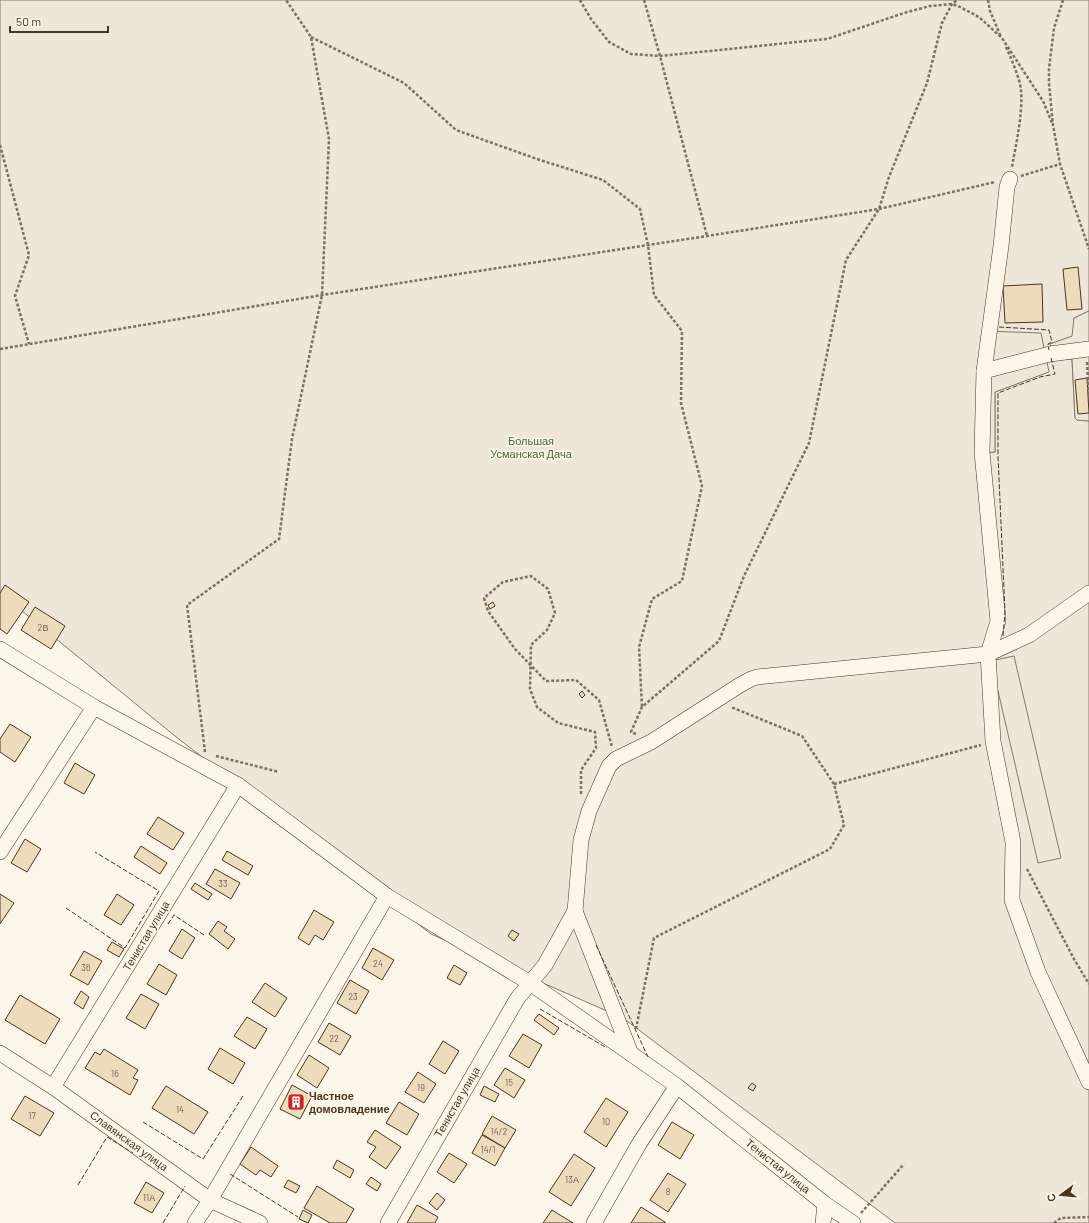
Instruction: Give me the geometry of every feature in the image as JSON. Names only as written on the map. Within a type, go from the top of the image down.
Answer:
[{"type":"street","points":[[1010,179],[1007,187],[1001,246],[984,371],[982,452],[998,621],[988,654],[993,741],[1013,842],[1012,900],[1038,972],[1089,1082]]},
{"type":"street","points":[[984,371],[1050,354],[1087,349]]},
{"type":"street","points":[[530,983],[545,965],[574,911],[581,840],[589,811],[609,766],[616,759],[651,742],[750,679],[757,677],[988,654],[1028,635],[1089,593]]},
{"type":"street","name":"Тенистая улица","points":[[0,649],[94,707],[238,785],[387,896],[530,983],[677,1086],[825,1204],[853,1223]]},
{"type":"street","points":[[0,852],[94,707]]},
{"type":"street","name":"Тенистая улица","points":[[54,1086],[238,785]]},
{"type":"street","points":[[195,1223],[210,1200],[387,896]]},
{"type":"street","points":[[574,911],[631,1054]]},
{"type":"street","name":"Тенистая улица","points":[[388,1223],[517,999],[530,983]]},
{"type":"street","name":"Славянская улица","points":[[0,1053],[54,1086],[210,1200],[260,1223]]},
{"type":"street","points":[[594,1223],[639,1144],[677,1086]]},
{"type":"street","points":[[823,1223],[825,1204]]},
{"type":"path","points":[[205,754],[187,605],[279,539],[292,439],[322,295],[329,139],[311,37],[286,0]]},
{"type":"path","points":[[580,0],[591,19],[609,42],[631,54],[660,56],[827,39],[904,13],[930,6],[952,4],[979,17],[1002,38],[1043,101],[1053,125]]},
{"type":"path","points":[[644,0],[707,236]]},
{"type":"path","points":[[642,706],[719,641],[744,576],[808,443],[846,260],[879,209],[889,177],[927,82],[942,23],[952,4],[957,0]]},
{"type":"path","points":[[988,0],[990,11],[1011,59],[1021,90],[1020,117],[1010,179]]},
{"type":"path","points":[[1063,0],[1054,28],[1049,69],[1053,125],[1060,164],[1089,249]]},
{"type":"path","points":[[311,37],[404,83],[456,130],[537,159],[603,180],[640,209],[648,245],[654,295],[682,331],[681,403],[702,486],[682,581],[652,599],[639,647],[642,706],[631,732],[651,742]]},
{"type":"path","points":[[0,145],[29,255],[15,296],[29,344]]},
{"type":"path","points":[[0,349],[322,295],[879,209],[1010,179],[1060,164]]},
{"type":"path","points":[[1087,349],[1089,398]]},
{"type":"path","points":[[581,801],[581,770],[596,748],[595,732],[558,723],[537,707],[530,688],[531,665],[530,644],[547,630],[555,613],[548,589],[530,576],[503,582],[484,598],[488,611],[515,649],[531,665],[546,681],[576,680],[599,700],[616,759]]},
{"type":"path","points":[[636,1030],[654,938],[830,849],[844,825],[834,784],[802,736],[715,700]]},
{"type":"path","points":[[834,784],[993,741]]},
{"type":"path","points":[[212,755],[279,772]]},
{"type":"path","points":[[1024,862],[1074,959],[1089,984]]},
{"type":"path","points":[[853,1223],[904,1164]]},
{"type":"path","points":[[1054,1223],[1061,1218],[1089,1218]]},
{"type":"green space","name":"Большая Усманская Дача","points":[[0,0],[1089,0],[1089,311],[1074,318],[1073,336],[1050,344],[1072,359],[1075,418],[1077,420],[1089,421],[1089,1223],[895,1223],[623,1018],[431,934],[175,736],[0,593]],"holes":[[[983,332],[1048,372],[995,392],[995,452],[978,453]]]},
{"type":"shaded area","points":[[1089,311],[1089,421],[1077,420],[1075,418],[1072,359],[1054,360],[1050,344],[1072,336],[1074,318]]},
{"type":"shaded area","points":[[983,331],[1041,333],[1049,372],[995,392],[995,452],[978,453]]},
{"type":"shaded area","points":[[1014,656],[1061,858],[1038,863],[991,661]]},
{"type":"building","points":[[1078,267],[1082,309],[1067,310],[1063,269]]},
{"type":"building","points":[[1042,284],[1043,322],[1005,323],[1003,286]]},
{"type":"building","points":[[1087,378],[1089,413],[1078,414],[1075,380]]},
{"type":"building","points":[[5,585],[29,602],[7,634],[0,629],[0,593]]},
{"type":"building","points":[[493,602],[495,606],[490,609],[488,605]]},
{"type":"building","points":[[35,607],[65,626],[51,649],[21,630]]},
{"type":"building","points":[[582,691],[585,695],[582,698],[579,694]]},
{"type":"building","points":[[10,724],[31,737],[15,762],[0,752],[0,739]]},
{"type":"building","points":[[75,763],[95,775],[84,794],[64,783]]},
{"type":"building","points":[[158,817],[184,833],[173,850],[147,834]]},
{"type":"building","points":[[25,839],[41,849],[27,872],[11,863]]},
{"type":"building","points":[[141,846],[167,863],[160,874],[134,857]]},
{"type":"building","points":[[227,851],[253,866],[248,875],[222,860]]},
{"type":"building","points":[[215,869],[240,883],[231,899],[206,884]]},
{"type":"building","points":[[195,883],[212,894],[208,900],[191,889]]},
{"type":"building","points":[[0,894],[14,903],[0,924]]},
{"type":"building","points":[[117,894],[134,905],[121,925],[104,915]]},
{"type":"building","points":[[314,910],[334,922],[323,940],[315,935],[309,945],[298,938]]},
{"type":"building","points":[[218,921],[227,927],[224,931],[235,939],[228,949],[209,934]]},
{"type":"building","points":[[182,929],[195,938],[182,959],[169,951]]},
{"type":"building","points":[[512,930],[519,934],[514,941],[508,936]]},
{"type":"building","points":[[112,942],[124,949],[119,957],[107,950]]},
{"type":"building","points":[[373,948],[394,960],[382,980],[362,968]]},
{"type":"building","points":[[84,951],[102,961],[88,985],[70,975]]},
{"type":"building","points":[[159,964],[177,975],[166,995],[147,984]]},
{"type":"building","points":[[454,965],[467,973],[460,985],[447,978]]},
{"type":"building","points":[[350,980],[369,991],[356,1014],[337,1003]]},
{"type":"building","points":[[265,983],[287,998],[275,1017],[252,1002]]},
{"type":"building","points":[[81,991],[89,997],[83,1009],[74,1003]]},
{"type":"building","points":[[141,994],[159,1004],[145,1029],[126,1018]]},
{"type":"building","points":[[20,995],[60,1019],[45,1044],[5,1020]]},
{"type":"building","points":[[539,1014],[559,1028],[554,1035],[534,1020]]},
{"type":"building","points":[[247,1017],[267,1029],[255,1049],[234,1036]]},
{"type":"building","points":[[329,1023],[351,1036],[340,1055],[318,1042]]},
{"type":"building","points":[[523,1034],[542,1045],[529,1068],[509,1056]]},
{"type":"building","points":[[443,1041],[459,1051],[445,1074],[429,1064]]},
{"type":"building","points":[[220,1048],[245,1063],[233,1084],[208,1069]]},
{"type":"building","points":[[104,1049],[138,1070],[133,1078],[138,1080],[130,1095],[85,1068],[95,1052],[100,1055]]},
{"type":"building","points":[[309,1055],[329,1068],[317,1088],[297,1075]]},
{"type":"building","points":[[505,1068],[525,1080],[514,1098],[494,1085]]},
{"type":"building","points":[[418,1072],[436,1084],[424,1103],[405,1092]]},
{"type":"building","points":[[752,1083],[756,1086],[753,1091],[748,1088]]},
{"type":"building","name":"Частное домовладение","points":[[292,1085],[312,1096],[300,1119],[280,1109]]},
{"type":"building","points":[[166,1086],[208,1112],[194,1134],[152,1108]]},
{"type":"building","points":[[484,1086],[499,1094],[495,1102],[480,1095]]},
{"type":"building","points":[[25,1096],[54,1113],[40,1136],[11,1119]]},
{"type":"building","points":[[606,1098],[628,1112],[606,1147],[584,1132]]},
{"type":"building","points":[[399,1102],[419,1114],[407,1135],[386,1123]]},
{"type":"building","points":[[492,1116],[516,1130],[505,1148],[482,1134]]},
{"type":"building","points":[[672,1122],[694,1135],[680,1159],[658,1145]]},
{"type":"building","points":[[375,1130],[401,1147],[386,1169],[369,1157],[376,1147],[367,1142]]},
{"type":"building","points":[[482,1135],[505,1148],[495,1166],[472,1153]]},
{"type":"building","points":[[251,1147],[278,1166],[271,1177],[260,1170],[256,1175],[240,1164]]},
{"type":"building","points":[[449,1153],[467,1164],[454,1183],[437,1172]]},
{"type":"building","points":[[574,1154],[595,1168],[571,1206],[549,1192]]},
{"type":"building","points":[[337,1160],[354,1170],[350,1178],[333,1168]]},
{"type":"building","points":[[668,1173],[686,1184],[668,1212],[650,1200]]},
{"type":"building","points":[[371,1177],[381,1184],[377,1191],[366,1184]]},
{"type":"building","points":[[288,1180],[300,1186],[296,1193],[284,1187]]},
{"type":"building","points":[[146,1182],[164,1193],[152,1213],[134,1203]]},
{"type":"building","points":[[317,1186],[354,1209],[346,1223],[330,1223],[304,1208]]},
{"type":"building","points":[[437,1193],[445,1200],[437,1210],[429,1203]]},
{"type":"building","points":[[417,1205],[438,1217],[435,1223],[407,1223]]},
{"type":"building","points":[[641,1207],[665,1222],[665,1223],[631,1223]]},
{"type":"building","points":[[303,1210],[312,1215],[308,1223],[299,1219]]},
{"type":"building","points":[[552,1210],[573,1223],[543,1223]]},
{"type":"fence","points":[[999,327],[1049,330],[1052,342],[1048,344],[1049,350]]},
{"type":"fence","points":[[1003,636],[1005,612],[998,456],[998,393],[1040,377],[1055,374],[1051,358]]},
{"type":"fence","points":[[66,908],[125,948],[159,891],[95,852]]},
{"type":"fence","points":[[168,924],[174,915],[204,935]]},
{"type":"fence","points":[[596,945],[648,1057]]},
{"type":"fence","points":[[540,1009],[607,1048]]},
{"type":"fence","points":[[143,1122],[203,1159],[243,1096]]},
{"type":"fence","points":[[78,1185],[107,1137],[133,1153]]},
{"type":"fence","points":[[230,1174],[298,1217]]},
{"type":"fence","points":[[163,1223],[185,1186]]},
{"type":"place","name":"Частное домовладение","points":[[296,1102]]}]
